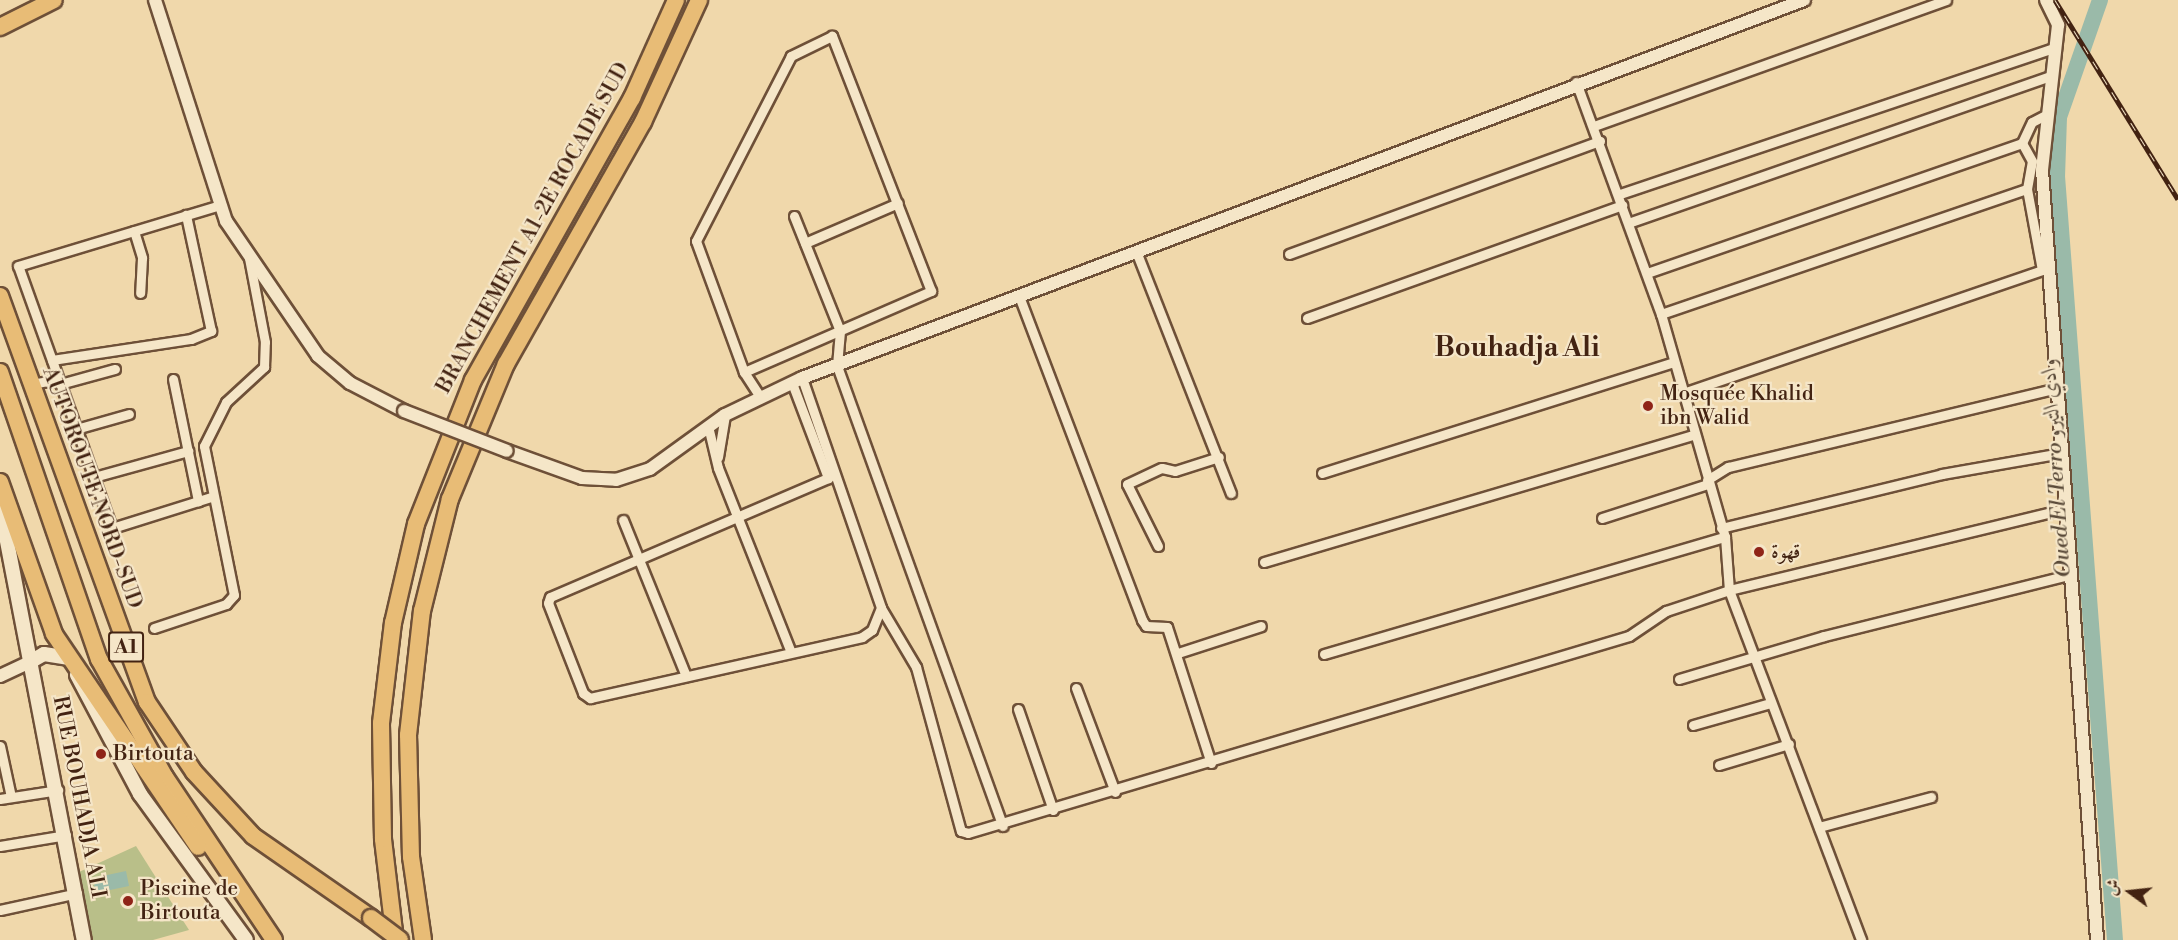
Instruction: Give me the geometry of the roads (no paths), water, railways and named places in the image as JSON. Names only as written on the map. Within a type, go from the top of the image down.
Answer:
[{"type":"highway","points":[[0,27],[54,0]]},
{"type":"highway","name":"BRANCHEMENT A1-2E ROCADE SUD","points":[[395,940],[383,838],[381,723],[393,623],[416,524],[473,380],[632,98],[676,0]]},
{"type":"highway","name":"BRANCHEMENT A1-2E ROCADE SUD","points":[[423,940],[411,857],[408,735],[422,611],[450,499],[506,364],[643,122],[699,0]]},
{"type":"highway","name":"AUTOROUTE NORD-SUD","points":[[0,296],[147,702],[194,772],[253,836],[400,940]]},
{"type":"highway","name":"A1","points":[[0,372],[99,659],[165,777],[274,940]]},
{"type":"highway","points":[[0,482],[36,589],[72,665],[194,842],[244,897]]},
{"type":"main road","name":"RUE BOUHADJA ALI","points":[[0,505],[30,662],[58,790],[84,940]]},
{"type":"main road","points":[[30,662],[44,654],[72,665],[86,701],[140,794],[246,940]]},
{"type":"street","points":[[155,0],[220,205],[249,256],[318,356],[350,383],[404,411],[582,478],[616,480],[650,468],[725,415],[797,381],[1576,82],[1804,0]]},
{"type":"street","points":[[1594,126],[1946,0]]},
{"type":"street","points":[[2046,0],[2058,26],[2044,116],[2045,269],[2057,388],[2068,575],[2097,940]]},
{"type":"street","points":[[744,372],[931,291],[832,36],[795,51],[696,241],[744,372],[761,398]]},
{"type":"street","points":[[1620,194],[2055,48]]},
{"type":"street","points":[[1631,222],[2050,76]]},
{"type":"street","points":[[1576,82],[1620,194],[1622,205],[1631,222],[1661,314],[1723,532],[1729,590],[1751,658],[1789,744],[1861,940]]},
{"type":"street","points":[[1647,273],[2022,143],[2032,123],[2044,116]]},
{"type":"street","points":[[1288,254],[1599,141]]},
{"type":"street","points":[[2022,143],[2032,161],[2027,189],[2045,269]]},
{"type":"street","points":[[1661,314],[2027,189]]},
{"type":"street","points":[[805,243],[898,203]]},
{"type":"street","points":[[211,498],[112,528],[18,266],[220,205]]},
{"type":"street","points":[[1307,318],[1622,205]]},
{"type":"street","points":[[52,360],[191,339],[211,330],[186,215]]},
{"type":"street","points":[[795,216],[840,331],[837,366],[1003,826]]},
{"type":"street","points":[[134,231],[142,258],[140,293]]},
{"type":"street","points":[[1136,251],[1219,457],[1231,493]]},
{"type":"street","points":[[154,628],[233,600],[211,498],[204,446],[226,402],[264,367],[265,342],[249,256]]},
{"type":"street","points":[[1683,393],[2045,269]]},
{"type":"street","points":[[1018,296],[1142,620],[1151,627],[1165,624],[1178,653],[1210,763]]},
{"type":"street","points":[[1322,473],[1674,362]]},
{"type":"street","points":[[31,384],[59,381],[115,369]]},
{"type":"street","points":[[173,380],[176,413],[188,450],[198,501]]},
{"type":"street","points":[[797,381],[828,478],[738,519],[638,558],[548,600],[583,693],[590,698],[862,637],[872,630],[881,608]]},
{"type":"street","points":[[797,381],[881,608],[916,667],[961,831],[1003,826],[1629,636],[1666,611],[1729,590],[2064,509]]},
{"type":"street","points":[[1602,518],[1708,482],[1728,467],[2057,388]]},
{"type":"street","points":[[76,429],[129,414]]},
{"type":"street","points":[[717,463],[725,415]]},
{"type":"street","points":[[708,426],[717,463],[791,652]]},
{"type":"street","points":[[1264,562],[1694,435]]},
{"type":"street","points":[[94,477],[188,450]]},
{"type":"street","points":[[1324,654],[1723,532],[1942,474],[2061,453]]},
{"type":"street","points":[[1158,546],[1128,484],[1154,470],[1175,471],[1219,457]]},
{"type":"street","points":[[623,519],[686,676]]},
{"type":"street","points":[[1679,679],[2068,575]]},
{"type":"street","points":[[1178,653],[1261,626]]},
{"type":"street","points":[[0,676],[30,662]]},
{"type":"street","points":[[1076,688],[1114,792]]},
{"type":"street","points":[[1693,724],[1770,703]]},
{"type":"street","points":[[1018,709],[1053,810]]},
{"type":"street","points":[[1719,765],[1789,744]]},
{"type":"street","points":[[0,746],[11,797]]},
{"type":"street","points":[[0,799],[58,790]]},
{"type":"street","points":[[1819,827],[1931,797]]},
{"type":"street","points":[[0,846],[66,835]]},
{"type":"street","points":[[0,910],[77,893]]},
{"type":"waterway","name":"Oued El Terro وادي التيرو","points":[[2100,0],[2059,117],[2057,176],[2115,940]]},
{"type":"railway","points":[[2055,0],[2178,199]]},
{"type":"place","name":"Mosquée Khalid ibn Walid","points":[[1648,406]]},
{"type":"place","name":"قهوة","points":[[1759,552]]},
{"type":"place","name":"Birtouta","points":[[101,754]]},
{"type":"place","name":"Piscine de Birtouta","points":[[128,901]]},
{"type":"district","name":"Bouhadja Ali","points":[[1517,349]]}]
